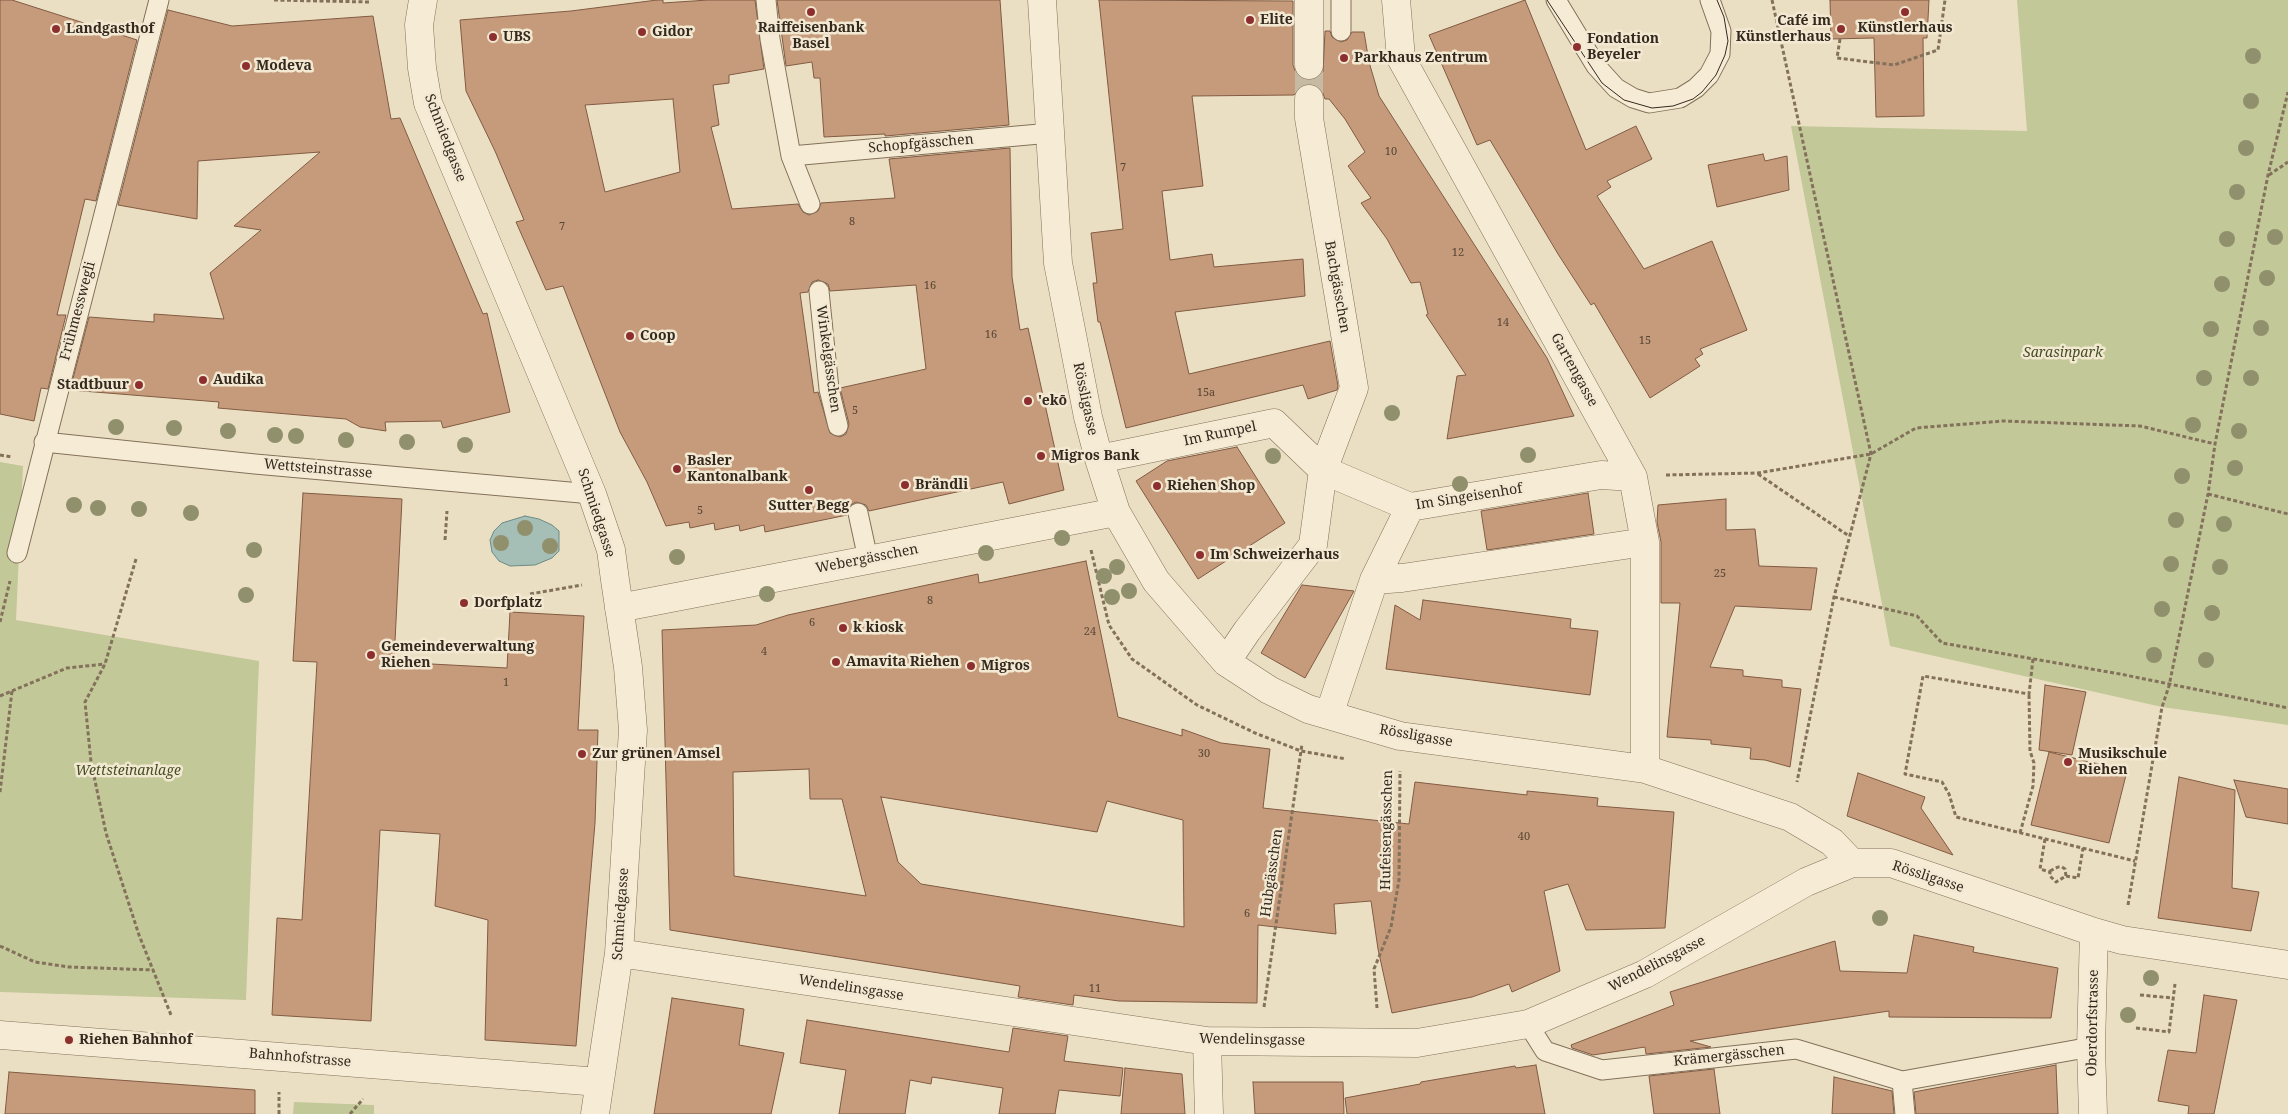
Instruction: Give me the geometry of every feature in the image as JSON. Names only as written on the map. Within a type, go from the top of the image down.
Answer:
[{"type":"street","name":"Schmiedgasse","points":[[422,0],[419,26],[422,68],[428,104],[592,494],[610,550],[615,580],[634,730],[619,953],[595,1114]]},
{"type":"street","name":"Rössligasse","points":[[1042,0],[1058,263],[1088,417],[1099,459],[1116,512],[1156,581],[1226,662],[1269,690],[1318,712],[1400,736],[1645,769],[1790,817],[1832,842],[1852,863],[1891,864],[2122,940],[2288,965]]},
{"type":"street","points":[[1309,0],[1309,65]]},
{"type":"street","name":"Gartengasse","points":[[1396,0],[1402,58],[1632,477],[1645,542],[1645,769]]},
{"type":"street","name":"Bachgässchen","points":[[1309,99],[1308,118],[1354,388],[1323,470]]},
{"type":"street","name":"Im Rumpel","points":[[1099,459],[1274,423],[1323,470]]},
{"type":"street","points":[[1226,662],[1247,631],[1313,545],[1323,470]]},
{"type":"street","name":"Im Singeisenhof","points":[[1323,470],[1410,507],[1601,475],[1632,477]]},
{"type":"street","points":[[1318,712],[1374,580],[1410,507]]},
{"type":"street","name":"Webergässchen","points":[[619,608],[1116,512]]},
{"type":"street","points":[[1374,580],[1402,578],[1540,556],[1645,542]]},
{"type":"street","name":"Wendelinsgasse","points":[[619,953],[1207,1041],[1380,1041],[1416,1043],[1528,1024],[1645,974],[1806,882],[1852,863]]},
{"type":"street","name":"Oberdorfstrasse","points":[[2093,1114],[2091,1047],[2094,932]]},
{"type":"street","name":"Bahnhofstrasse","points":[[0,1035],[599,1082]]},
{"type":"street","points":[[1207,1041],[1209,1114]]},
{"type":"lane","name":"Frühmesswegli","points":[[17,553],[159,0]]},
{"type":"lane","points":[[766,0],[770,39],[791,156],[810,204]]},
{"type":"lane","points":[[1341,31],[1342,0]]},
{"type":"lane","points":[[1556,0],[1596,66],[1603,74],[1616,88],[1633,98],[1649,103],[1680,98],[1696,88],[1709,75],[1720,54],[1720,31],[1710,0]]},
{"type":"lane","name":"Schopfgässchen","points":[[791,156],[1050,133]]},
{"type":"lane","name":"Winkelgässchen","points":[[819,291],[829,389],[838,426]]},
{"type":"lane","name":"Wettsteinstrasse","points":[[44,442],[255,464],[592,494]]},
{"type":"lane","points":[[858,513],[868,559]]},
{"type":"lane","name":"Krämergässchen","points":[[1528,1024],[1545,1051],[1602,1070],[1796,1049],[1902,1081],[2091,1047]]},
{"type":"lane","points":[[1902,1081],[1905,1114]]},
{"type":"path","points":[[274,0],[369,2]]},
{"type":"path","points":[[1772,0],[1871,454],[1834,597],[1790,817]]},
{"type":"path","points":[[1840,39],[1838,58],[1894,65],[1938,50],[1944,0]]},
{"type":"path","points":[[2122,940],[2162,707],[2169,686],[2208,494],[2215,444],[2268,175],[2288,92]]},
{"type":"path","points":[[2268,175],[2288,162]]},
{"type":"path","points":[[1632,477],[1758,474],[1871,454],[1916,428],[2003,422],[2140,426],[2215,444]]},
{"type":"path","points":[[1758,474],[1849,536]]},
{"type":"path","points":[[2208,494],[2288,514]]},
{"type":"path","points":[[445,540],[446,527]]},
{"type":"path","points":[[0,622],[17,553]]},
{"type":"path","points":[[136,559],[105,664],[85,702],[91,762],[106,833],[139,935],[171,1011],[174,1048]]},
{"type":"path","points":[[530,594],[615,580]]},
{"type":"path","points":[[1834,597],[1917,616],[1942,643],[2120,674],[2169,686],[2288,708]]},
{"type":"path","points":[[2020,833],[2034,778],[2034,763],[2030,751],[2029,694],[2033,659]]},
{"type":"path","points":[[0,696],[67,668],[105,664]]},
{"type":"path","points":[[2029,694],[1923,676],[1905,774],[1942,782],[1949,794],[1956,818],[2135,861]]},
{"type":"path","points":[[0,792],[12,691]]},
{"type":"path","name":"Hubgässchen","points":[[1259,1040],[1318,712]]},
{"type":"path","name":"Hufeisengässchen","points":[[1380,1041],[1374,969],[1391,927],[1399,880],[1400,736]]},
{"type":"path","points":[[2045,839],[2040,869],[2050,872],[2058,867],[2062,867],[2065,869],[2066,876]]},
{"type":"path","points":[[2050,872],[2050,876],[2056,882],[2066,876],[2078,878],[2083,848]]},
{"type":"path","points":[[0,946],[35,962],[68,967],[154,970]]},
{"type":"path","points":[[2136,1028],[2168,1032],[2180,948]]},
{"type":"path","points":[[2140,995],[2173,998]]},
{"type":"green space","name":"Sarasinpark","points":[[2017,0],[2288,0],[2288,725],[2162,707],[1890,646],[1791,126],[2027,131]]},
{"type":"green space","name":"Wettsteinanlage","points":[[0,462],[23,466],[16,620],[259,661],[246,1000],[0,992]]},
{"type":"green space","points":[[294,1102],[374,1105],[374,1114],[293,1114]]},
{"type":"water","points":[[525,516],[539,519],[552,525],[559,531],[559,551],[552,558],[535,565],[510,566],[499,561],[492,552],[490,540],[494,531],[502,523]]},
{"type":"building","points":[[0,0],[12,0],[137,40],[96,201],[85,199],[57,315],[66,315],[48,389],[41,388],[34,421],[0,414]]},
{"type":"building","points":[[657,0],[663,0],[663,3],[708,0],[755,0],[764,69],[729,75],[729,83],[713,85],[719,125],[711,127],[732,209],[798,204],[803,212],[809,215],[818,211],[821,203],[895,198],[889,159],[1010,148],[1012,277],[1020,330],[1028,328],[1064,490],[1009,504],[1003,482],[869,511],[866,505],[856,502],[850,505],[847,515],[765,532],[764,525],[740,531],[739,525],[715,530],[714,523],[690,528],[689,522],[666,526],[647,482],[620,432],[563,286],[546,290],[516,222],[524,220],[495,151],[466,91],[460,20],[571,11]],"holes":[[[673,99],[680,172],[605,192],[585,105]],[[818,280],[828,284],[830,291],[916,285],[926,369],[840,388],[849,424],[846,434],[840,437],[830,433],[818,392],[814,393],[800,293],[808,292],[812,282]]]},
{"type":"building","points":[[777,0],[1000,0],[1009,125],[885,136],[885,134],[824,137],[820,78],[814,78],[812,62],[786,66]]},
{"type":"building","points":[[1099,0],[1293,1],[1293,65],[1296,73],[1302,79],[1309,81],[1316,79],[1323,72],[1325,31],[1330,31],[1332,37],[1341,42],[1347,40],[1352,32],[1364,32],[1369,62],[1379,96],[1547,358],[1574,416],[1447,439],[1457,376],[1466,375],[1426,315],[1428,314],[1420,282],[1411,283],[1387,239],[1361,203],[1371,198],[1348,166],[1365,152],[1345,119],[1329,99],[1325,99],[1322,91],[1316,85],[1309,83],[1301,86],[1294,95],[1192,96],[1203,186],[1162,191],[1170,260],[1212,254],[1214,267],[1303,259],[1305,296],[1175,312],[1189,374],[1330,341],[1338,386],[1337,390],[1308,399],[1303,385],[1126,428],[1100,322],[1098,322],[1093,283],[1097,283],[1091,233],[1123,229]]},
{"type":"building","points":[[1525,0],[1586,150],[1636,126],[1652,159],[1607,181],[1611,187],[1597,196],[1644,269],[1712,241],[1747,330],[1700,349],[1703,354],[1695,359],[1700,366],[1650,398],[1594,303],[1591,305],[1558,254],[1490,140],[1477,145],[1429,35]]},
{"type":"building","points":[[1830,0],[1929,0],[1927,38],[1923,38],[1924,116],[1876,117],[1874,38],[1831,39]]},
{"type":"building","points":[[168,10],[232,26],[373,16],[391,119],[400,118],[483,314],[487,313],[510,412],[443,428],[441,421],[385,422],[386,431],[360,427],[346,419],[218,408],[219,402],[70,390],[89,317],[154,322],[154,314],[224,319],[210,273],[261,230],[234,226],[320,152],[198,161],[197,219],[118,205]]},
{"type":"building","points":[[1763,154],[1765,161],[1787,156],[1789,190],[1717,207],[1708,165]]},
{"type":"building","points":[[1237,447],[1285,523],[1198,579],[1136,481],[1167,461]]},
{"type":"building","points":[[303,493],[402,499],[394,662],[507,668],[510,612],[584,616],[578,730],[598,730],[595,823],[576,1046],[485,1040],[488,920],[435,906],[440,834],[380,830],[371,1021],[272,1015],[277,918],[302,920],[317,662],[293,661]]},
{"type":"building","points":[[1588,493],[1594,534],[1487,550],[1481,511]]},
{"type":"building","points":[[1726,499],[1726,530],[1755,529],[1759,566],[1817,568],[1811,610],[1735,606],[1710,667],[1743,670],[1743,676],[1782,680],[1782,687],[1801,689],[1790,767],[1765,760],[1750,759],[1751,748],[1711,744],[1711,740],[1667,737],[1680,603],[1661,603],[1661,542],[1657,522],[1658,505]]},
{"type":"building","points":[[1086,561],[1118,717],[1182,736],[1182,729],[1221,743],[1270,749],[1263,808],[1409,824],[1415,782],[1527,795],[1527,791],[1598,798],[1597,806],[1674,812],[1665,928],[1586,930],[1568,884],[1544,891],[1560,971],[1512,992],[1509,984],[1472,997],[1392,1013],[1378,949],[1371,901],[1334,904],[1336,934],[1258,925],[1257,1003],[1119,1001],[1074,995],[1073,1005],[1018,997],[1020,986],[670,930],[662,630],[756,625],[788,615],[978,574],[979,583]],"holes":[[[809,769],[810,799],[842,799],[866,896],[734,876],[733,772]],[[881,797],[1097,832],[1107,801],[1183,820],[1184,927],[921,884],[898,862]]]},
{"type":"building","points":[[1302,585],[1354,591],[1305,678],[1261,653]]},
{"type":"building","points":[[1423,600],[1571,619],[1570,628],[1598,631],[1590,695],[1386,669],[1395,605],[1420,620]]},
{"type":"building","points":[[2045,685],[2086,692],[2072,755],[2039,750]]},
{"type":"building","name":"Musikschule Riehen","points":[[2049,752],[2127,771],[2109,843],[2031,825]]},
{"type":"building","points":[[1858,773],[1925,797],[1921,808],[1953,855],[1847,816]]},
{"type":"building","points":[[2179,777],[2235,790],[2232,888],[2259,892],[2251,931],[2158,918]]},
{"type":"building","points":[[2234,780],[2288,789],[2288,824],[2246,817]]},
{"type":"building","points":[[1914,935],[1974,947],[1973,952],[2058,968],[2051,1018],[1889,1017],[1889,1011],[1690,1041],[1711,1047],[1646,1054],[1645,1047],[1593,1055],[1572,1048],[1571,1045],[1674,1005],[1670,992],[1835,941],[1840,971],[1907,973]]},
{"type":"building","points":[[2204,995],[2237,1000],[2214,1114],[2188,1114],[2189,1106],[2158,1101],[2168,1050],[2196,1053]]},
{"type":"building","points":[[672,998],[744,1009],[739,1045],[784,1053],[771,1114],[654,1114]]},
{"type":"building","points":[[807,1020],[1009,1052],[1013,1028],[1068,1036],[1064,1061],[1123,1068],[1120,1096],[1059,1090],[1055,1114],[999,1114],[1003,1088],[932,1077],[931,1084],[910,1080],[905,1114],[839,1114],[846,1070],[800,1063]]},
{"type":"building","points":[[1536,1065],[1545,1114],[1347,1114],[1345,1098],[1420,1084],[1421,1082],[1515,1066],[1516,1068]]},
{"type":"building","points":[[2056,1065],[2058,1114],[1916,1114],[1914,1092]]},
{"type":"building","points":[[1125,1068],[1182,1074],[1185,1114],[1121,1114]]},
{"type":"building","points":[[1714,1069],[1720,1114],[1654,1114],[1649,1076]]},
{"type":"building","points":[[9,1072],[255,1090],[255,1114],[5,1114]]},
{"type":"building","points":[[1834,1077],[1892,1091],[1894,1114],[1832,1114]]},
{"type":"building","points":[[1253,1082],[1343,1082],[1344,1114],[1255,1114]]},
{"type":"tunnel","points":[[1309,65],[1309,99]]},
{"type":"tram line","points":[[1547,0],[1602,83],[1624,100],[1652,108],[1673,106],[1693,99],[1702,92],[1716,75],[1725,55],[1728,41],[1724,17],[1717,0]]},
{"type":"place","name":"Raiffeisenbank Basel","points":[[811,12]]},
{"type":"place","name":"Künstlerhaus","points":[[1905,12]]},
{"type":"place","name":"Elite","points":[[1250,20]]},
{"type":"place","name":"Landgasthof","points":[[56,29]]},
{"type":"place","name":"Café im Künstlerhaus","points":[[1841,29]]},
{"type":"place","name":"Gidor","points":[[642,32]]},
{"type":"place","name":"UBS","points":[[493,37]]},
{"type":"place","name":"Fondation Beyeler","points":[[1577,47]]},
{"type":"place","name":"Parkhaus Zentrum","points":[[1344,58]]},
{"type":"place","name":"Modeva","points":[[246,66]]},
{"type":"place","name":"Coop","points":[[630,336]]},
{"type":"place","name":"Audika","points":[[203,380]]},
{"type":"place","name":"Stadtbuur","points":[[139,385]]},
{"type":"place","name":"'ekō","points":[[1028,401]]},
{"type":"place","name":"Migros Bank","points":[[1041,456]]},
{"type":"place","name":"Basler Kantonalbank","points":[[677,469]]},
{"type":"place","name":"Brändli","points":[[905,485]]},
{"type":"place","name":"Riehen Shop","points":[[1157,486]]},
{"type":"place","name":"Sutter Begg","points":[[809,490]]},
{"type":"place","name":"Im Schweizerhaus","points":[[1200,555]]},
{"type":"place","name":"Dorfplatz","points":[[464,603]]},
{"type":"place","name":"k kiosk","points":[[843,628]]},
{"type":"place","name":"Gemeindeverwaltung Riehen","points":[[371,655]]},
{"type":"place","name":"Amavita Riehen","points":[[836,662]]},
{"type":"place","name":"Migros","points":[[971,666]]},
{"type":"place","name":"Zur grünen Amsel","points":[[582,754]]},
{"type":"place","name":"Musikschule Riehen","points":[[2068,762]]},
{"type":"place","name":"Riehen Bahnhof","points":[[69,1040]]}]
